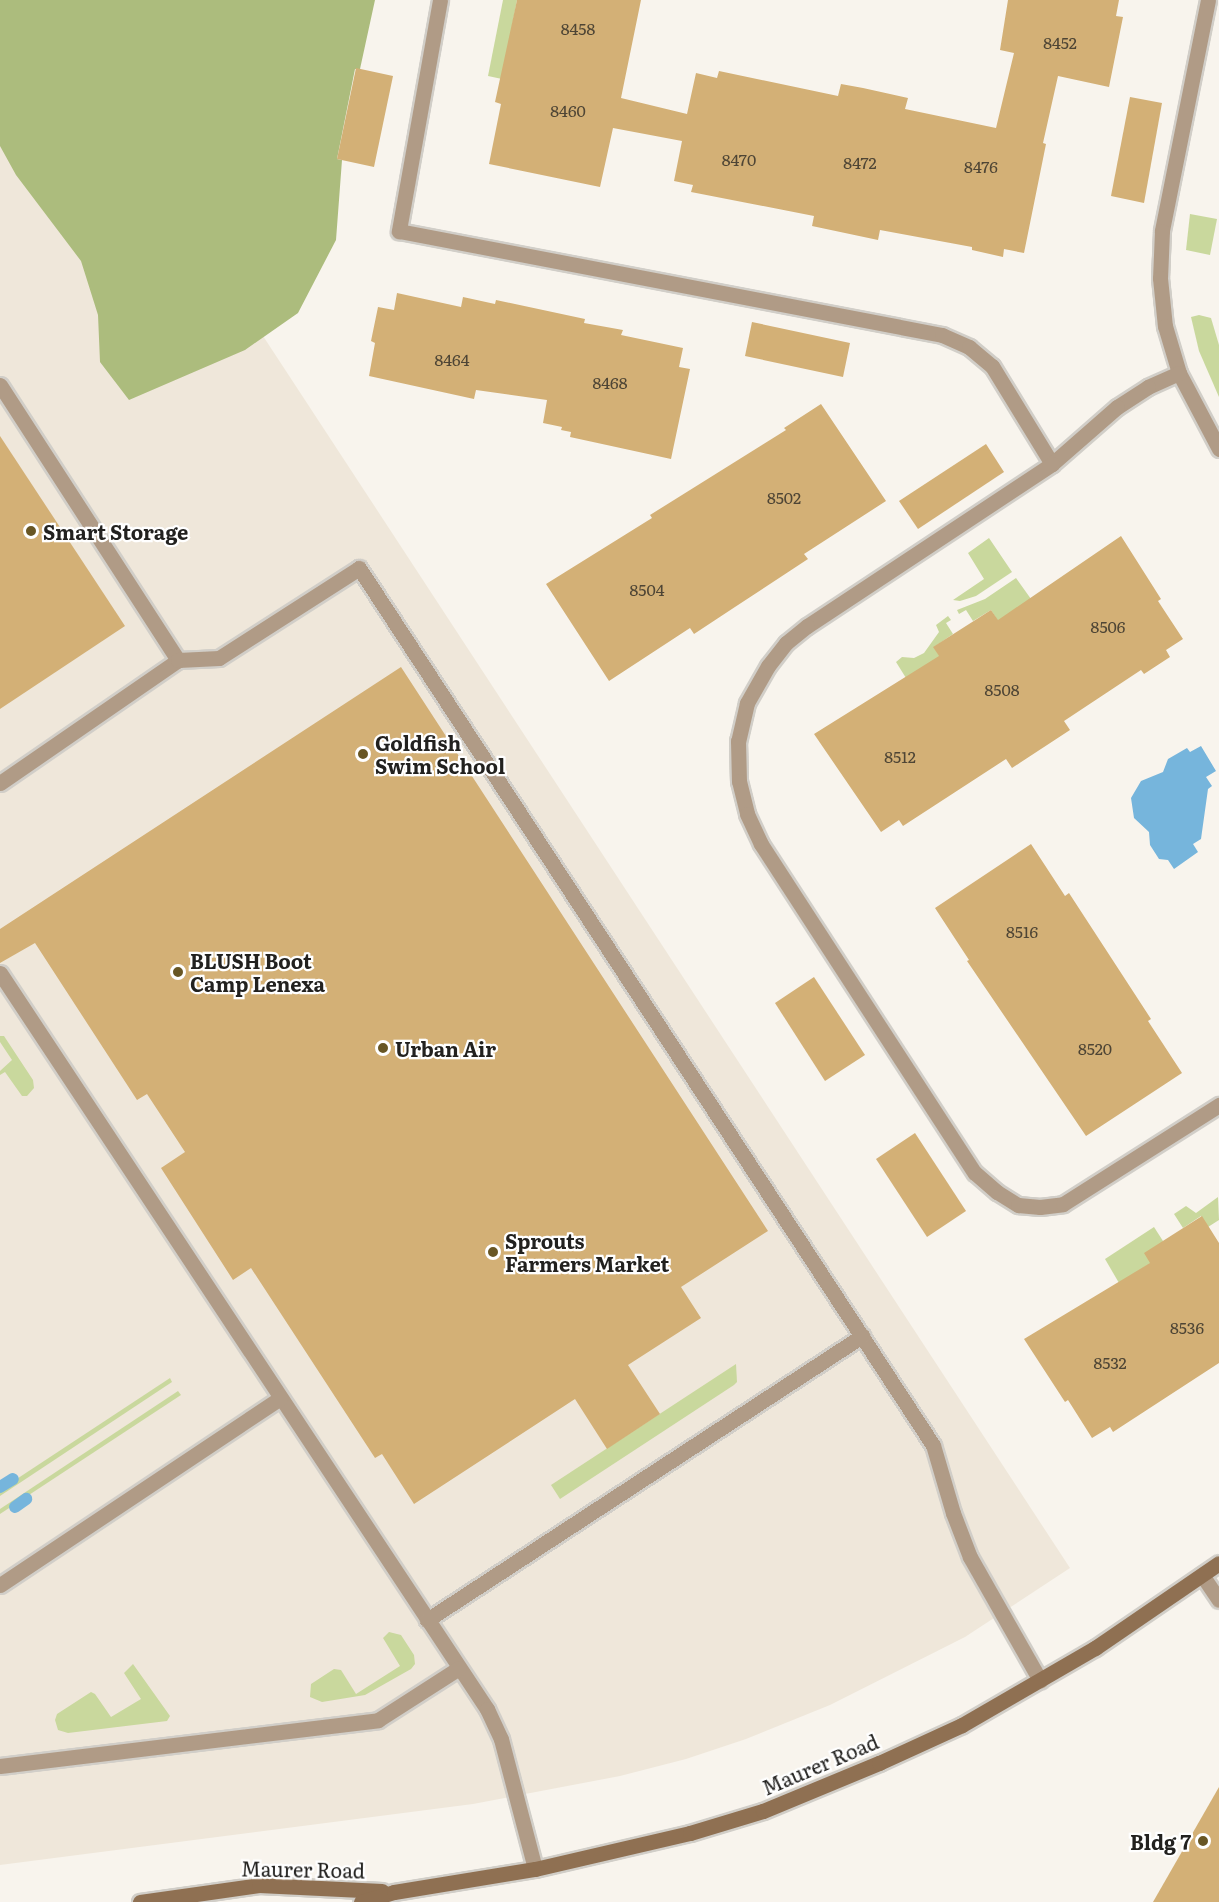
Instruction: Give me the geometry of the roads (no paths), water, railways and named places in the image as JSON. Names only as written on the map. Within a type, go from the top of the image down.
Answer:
[{"type":"street","points":[[440,0],[399,231],[942,335],[969,347],[992,366],[1052,464]]},
{"type":"street","points":[[1208,0],[1162,231],[1160,278],[1165,326],[1179,373],[1219,449]]},
{"type":"street","points":[[1179,373],[1148,387],[1117,408],[1052,464],[807,626],[786,643],[768,666],[747,703],[738,741],[739,781],[747,814],[761,844],[968,1163],[975,1173],[997,1192],[1018,1205],[1040,1207],[1063,1204],[1219,1105]]},
{"type":"street","points":[[0,385],[178,660]]},
{"type":"street","points":[[0,783],[178,660],[219,658],[359,568],[933,1445],[952,1513],[970,1557],[1040,1680]]},
{"type":"street","points":[[0,973],[486,1709],[501,1739],[535,1869]]},
{"type":"street","points":[[427,1620],[862,1336]]},
{"type":"street","points":[[0,1585],[280,1398]]},
{"type":"street","name":"Maurer Road","points":[[361,1902],[394,1892],[535,1869],[690,1833],[763,1811],[879,1763],[962,1725],[1095,1648],[1219,1563]]},
{"type":"street","points":[[1202,1575],[1219,1600]]},
{"type":"street","points":[[0,1766],[378,1720],[459,1668]]},
{"type":"street","name":"Maurer Road","points":[[141,1902],[259,1885],[394,1892]]},
{"type":"water","points":[[1201,746],[1216,771],[1206,777],[1212,786],[1208,789],[1201,839],[1193,844],[1198,852],[1174,869],[1168,860],[1159,859],[1150,845],[1149,832],[1134,818],[1131,798],[1141,781],[1163,772],[1168,759],[1187,748],[1190,752]]},
{"type":"waterway","points":[[0,1487],[13,1479]]},
{"type":"waterway","points":[[15,1507],[26,1499]]},
{"type":"place","name":"Smart Storage","points":[[31,531]]},
{"type":"place","name":"Goldfish Swim School","points":[[363,754]]},
{"type":"place","name":"BLUSH Boot Camp Lenexa","points":[[178,972]]},
{"type":"place","name":"Urban Air","points":[[383,1048]]},
{"type":"place","name":"Sprouts Farmers Market","points":[[493,1252]]},
{"type":"place","name":"Bldg 7","points":[[1203,1841]]}]
